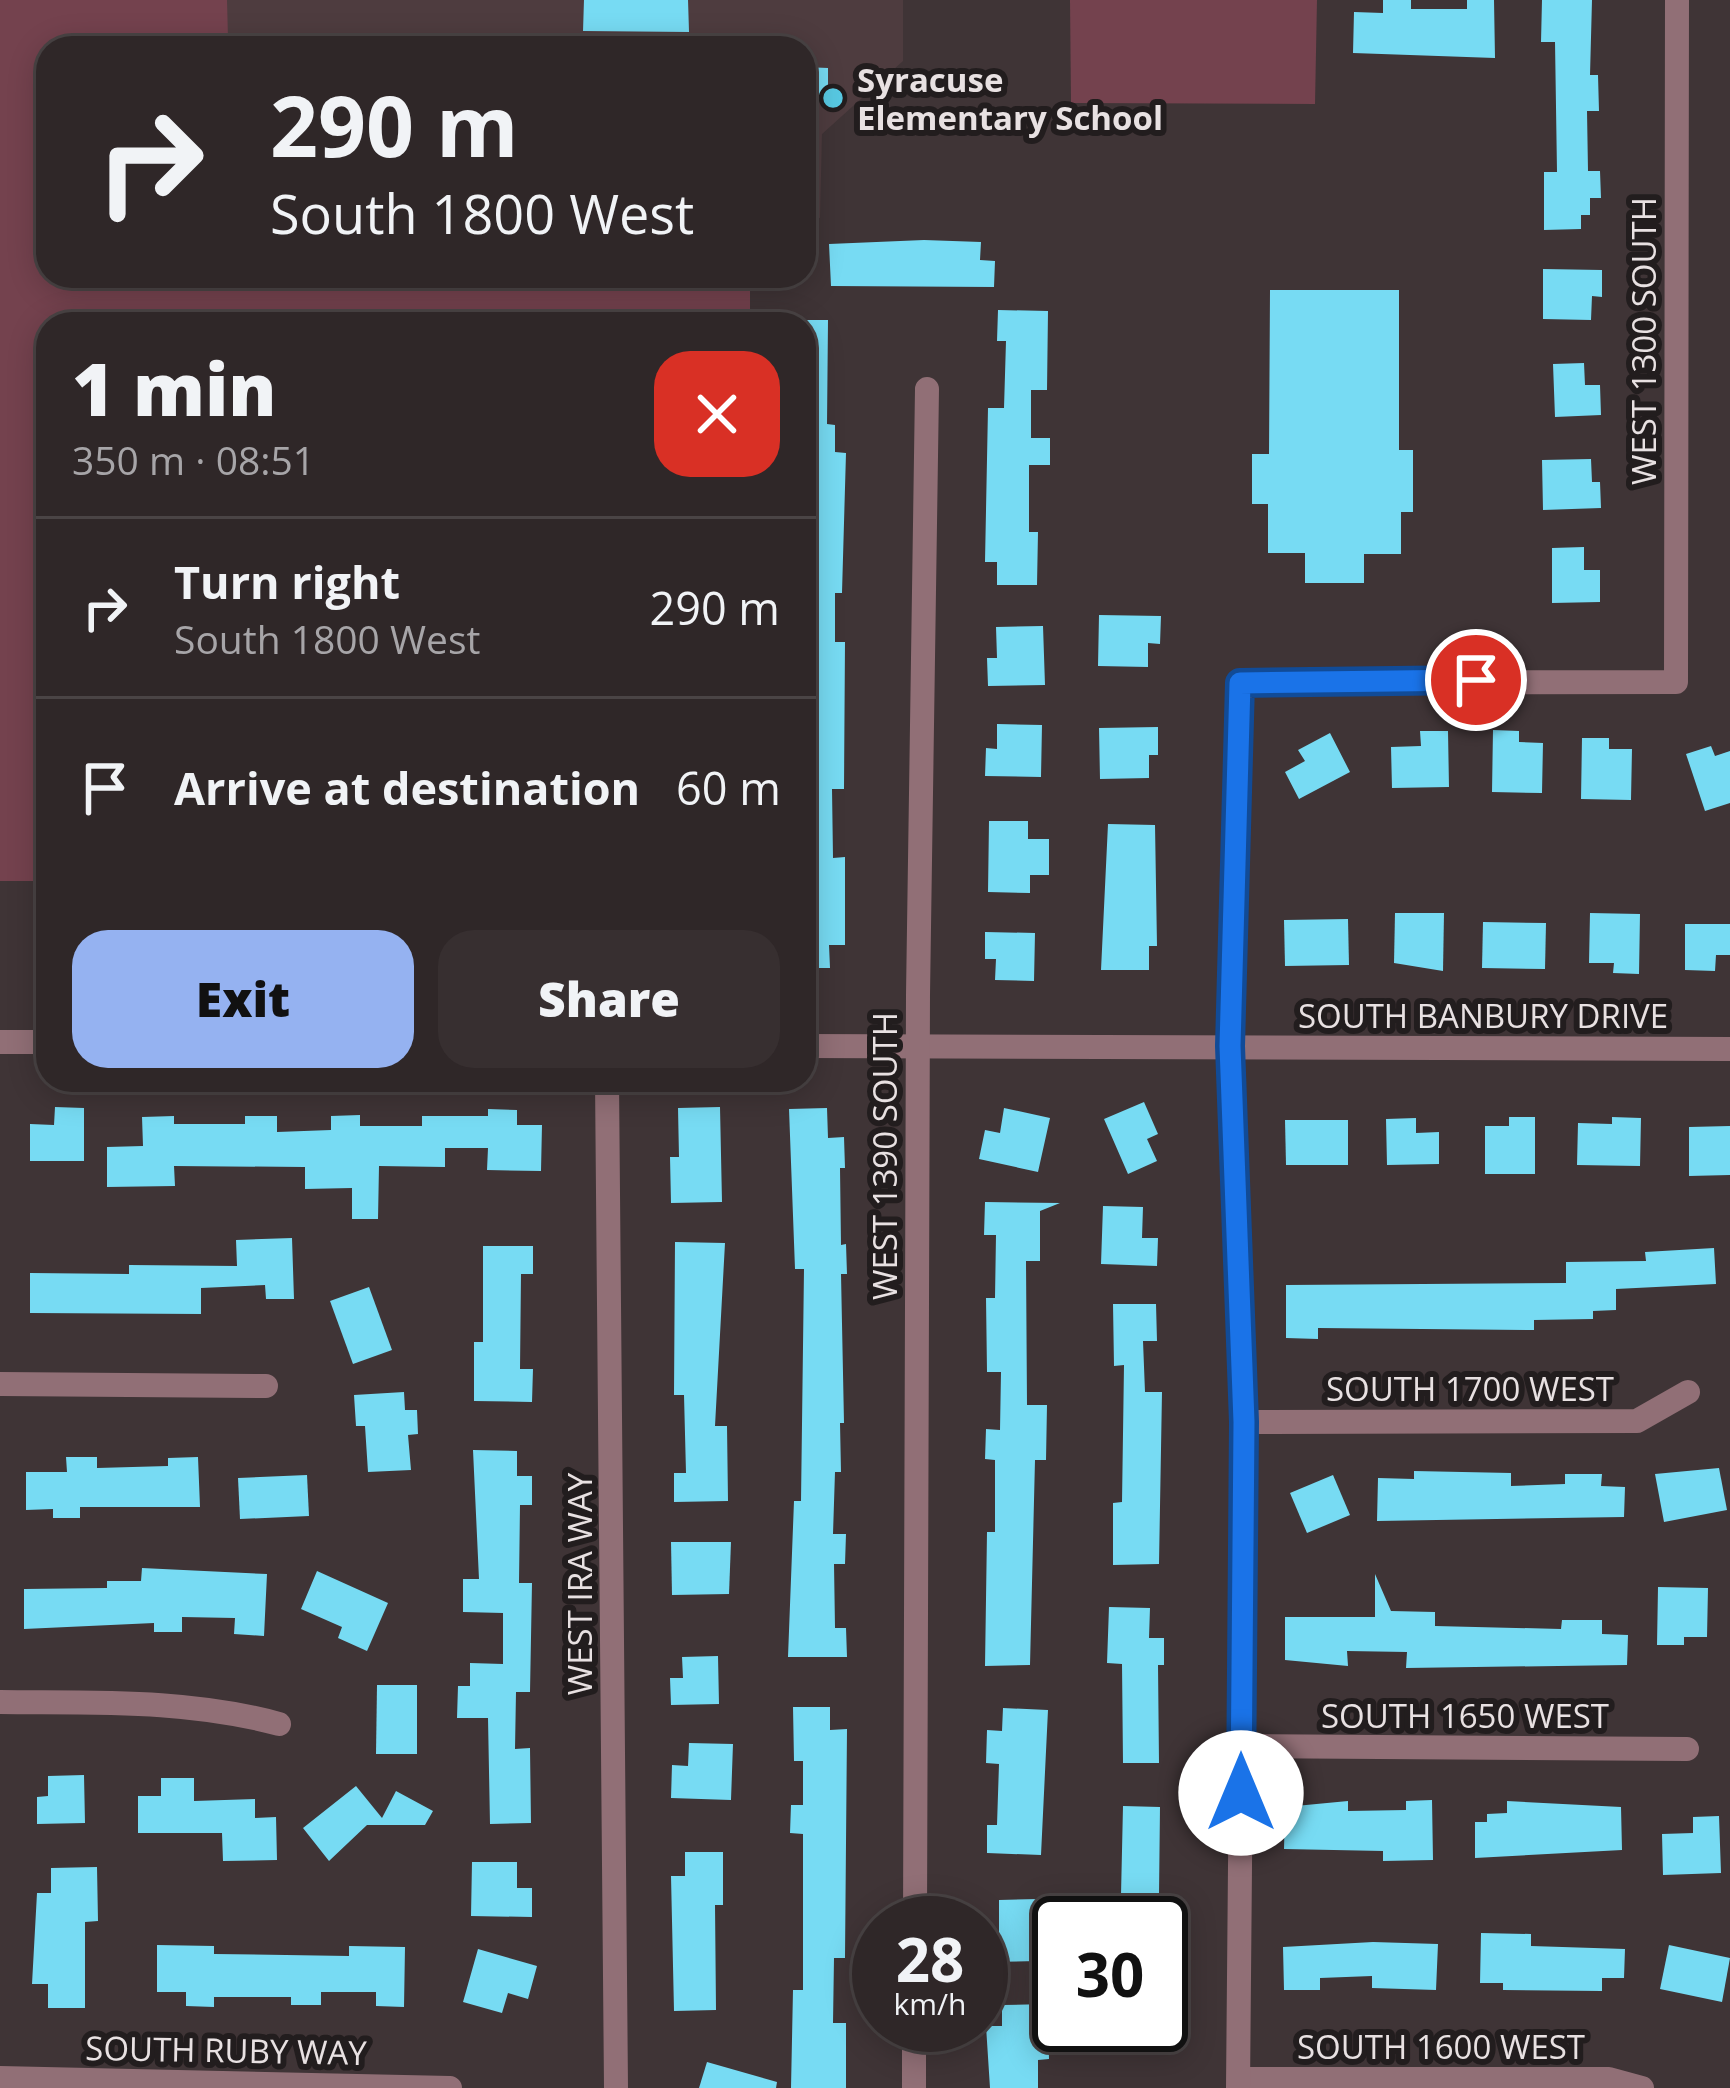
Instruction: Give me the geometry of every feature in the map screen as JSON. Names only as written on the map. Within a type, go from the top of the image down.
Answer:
[{"type":"street","name":"WEST 1300 SOUTH","points":[[1230,1046],[1240,683],[1676,682],[1677,0]]},
{"type":"street","name":"WEST 1390 SOUTH","points":[[915,1896],[918,1045],[927,389]]},
{"type":"street","points":[[0,1042],[36,1042]]},
{"type":"street","name":"SOUTH BANBURY DRIVE","points":[[816,1046],[1730,1049]]},
{"type":"street","points":[[1230,1046],[1244,1422],[1238,2084]]},
{"type":"street","name":"WEST IRA WAY","points":[[607,1092],[616,2088]]},
{"type":"street","points":[[0,1384],[266,1386]]},
{"type":"street","name":"SOUTH 1700 WEST","points":[[1244,1422],[1636,1420],[1688,1392]]},
{"type":"street","points":[[0,1702],[229,1710],[279,1724]]},
{"type":"street","name":"SOUTH 1650 WEST","points":[[1241,1746],[1688,1749]]},
{"type":"street","points":[[914,2052],[914,2088]]},
{"type":"street","name":"SOUTH RUBY WAY","points":[[0,2078],[450,2088]]},
{"type":"street","name":"SOUTH 1600 WEST","points":[[1238,2084],[1609,2079],[1642,2088]]},
{"type":"shaded area","points":[[0,0],[227,0],[228,36],[36,36],[36,288],[750,288],[750,312],[36,312],[36,881],[0,881]]},
{"type":"shaded area","name":"Syracuse Elementary School","points":[[227,0],[903,0],[903,61],[822,134],[820,218],[816,218],[816,36],[227,36]]},
{"type":"shaded area","points":[[1070,0],[1317,0],[1315,104],[1071,103]]},
{"type":"building","points":[[584,0],[688,0],[689,32],[583,31]]},
{"type":"building","points":[[1383,0],[1411,0],[1411,9],[1467,9],[1467,0],[1494,0],[1495,58],[1353,53],[1354,12],[1383,13]]},
{"type":"building","points":[[1542,0],[1592,0],[1590,75],[1598,75],[1599,111],[1587,111],[1588,171],[1600,171],[1601,198],[1590,198],[1590,215],[1581,215],[1581,229],[1544,230],[1544,172],[1557,172],[1555,42],[1541,42]]},
{"type":"building","points":[[816,68],[828,68],[828,101],[816,100]]},
{"type":"building","points":[[981,242],[980,260],[995,261],[994,287],[831,286],[829,244]]},
{"type":"building","points":[[1543,269],[1602,270],[1602,297],[1592,296],[1591,320],[1543,319]]},
{"type":"building","points":[[1270,290],[1399,290],[1399,450],[1413,450],[1413,512],[1401,512],[1401,554],[1364,554],[1364,583],[1305,583],[1305,553],[1268,553],[1268,504],[1252,504],[1252,454],[1269,454]]},
{"type":"building","points":[[998,310],[1048,311],[1047,390],[1031,390],[1031,438],[1050,438],[1050,465],[1029,465],[1029,532],[1038,532],[1037,585],[997,585],[997,562],[985,562],[988,408],[1004,408],[1006,341],[997,341]]},
{"type":"building","points":[[816,320],[828,320],[827,424],[835,425],[835,452],[846,453],[842,593],[835,593],[835,642],[845,642],[844,789],[832,789],[833,858],[845,857],[845,945],[829,945],[830,968],[816,968]]},
{"type":"building","points":[[1584,363],[1585,385],[1600,385],[1601,415],[1555,417],[1553,364]]},
{"type":"building","points":[[1591,459],[1592,482],[1600,482],[1601,508],[1543,510],[1542,460]]},
{"type":"building","points":[[1584,547],[1584,570],[1600,570],[1600,602],[1552,603],[1552,548]]},
{"type":"building","points":[[1099,615],[1161,616],[1160,644],[1148,643],[1148,667],[1098,666]]},
{"type":"building","points":[[1043,626],[1045,685],[988,686],[987,658],[997,658],[996,627]]},
{"type":"building","points":[[997,724],[1042,725],[1041,777],[985,776],[986,748],[997,749]]},
{"type":"building","points":[[1158,727],[1158,755],[1149,755],[1149,778],[1100,779],[1099,728]]},
{"type":"building","points":[[1493,730],[1519,731],[1519,742],[1543,743],[1542,793],[1492,792]]},
{"type":"building","points":[[1420,731],[1448,731],[1449,787],[1392,788],[1391,747],[1421,746]]},
{"type":"building","points":[[1330,733],[1350,772],[1299,799],[1285,772],[1305,761],[1298,750]]},
{"type":"building","points":[[1582,738],[1609,738],[1609,749],[1632,749],[1631,800],[1581,799]]},
{"type":"building","points":[[1711,746],[1715,756],[1730,751],[1730,803],[1705,811],[1686,754]]},
{"type":"building","points":[[989,821],[1028,821],[1028,839],[1049,839],[1049,875],[1030,875],[1030,893],[988,892]]},
{"type":"building","points":[[1108,824],[1155,825],[1157,946],[1149,946],[1149,970],[1101,970]]},
{"type":"building","points":[[1395,913],[1444,913],[1443,971],[1394,963]]},
{"type":"building","points":[[1590,913],[1640,914],[1639,974],[1613,973],[1614,963],[1589,963]]},
{"type":"building","points":[[1348,919],[1349,965],[1285,966],[1284,920]]},
{"type":"building","points":[[1483,922],[1546,923],[1545,969],[1482,968]]},
{"type":"building","points":[[1685,924],[1730,924],[1730,955],[1716,955],[1715,971],[1685,970]]},
{"type":"building","points":[[985,932],[1035,933],[1034,981],[995,980],[996,959],[985,959]]},
{"type":"building","points":[[1144,1102],[1158,1134],[1147,1139],[1157,1161],[1128,1174],[1104,1119]]},
{"type":"building","points":[[55,1107],[84,1108],[84,1161],[30,1161],[30,1124],[54,1125]]},
{"type":"building","points":[[720,1107],[722,1202],[671,1203],[670,1157],[679,1157],[678,1108]]},
{"type":"building","points":[[827,1108],[828,1138],[844,1137],[845,1168],[840,1168],[841,1245],[846,1244],[847,1274],[841,1274],[844,1423],[840,1423],[841,1472],[835,1472],[833,1534],[846,1534],[845,1564],[834,1564],[835,1628],[846,1628],[847,1657],[788,1657],[794,1501],[801,1501],[804,1269],[795,1269],[789,1109]]},
{"type":"building","points":[[1004,1108],[1050,1118],[1038,1172],[979,1159],[985,1130],[1000,1133]]},
{"type":"building","points":[[488,1109],[517,1110],[517,1125],[542,1125],[541,1171],[487,1170],[488,1148],[445,1148],[445,1167],[379,1166],[378,1219],[352,1219],[352,1188],[305,1189],[305,1167],[174,1166],[175,1186],[107,1187],[107,1147],[143,1146],[142,1117],[174,1116],[174,1124],[245,1124],[245,1116],[277,1116],[277,1132],[331,1130],[331,1116],[360,1115],[360,1126],[422,1126],[422,1116],[488,1116]]},
{"type":"building","points":[[1509,1117],[1535,1117],[1535,1174],[1485,1174],[1485,1126],[1509,1126]]},
{"type":"building","points":[[1612,1117],[1641,1118],[1640,1166],[1577,1165],[1578,1123],[1612,1124]]},
{"type":"building","points":[[1416,1118],[1416,1133],[1439,1132],[1439,1164],[1387,1165],[1386,1119]]},
{"type":"building","points":[[1285,1120],[1348,1120],[1348,1165],[1286,1165]]},
{"type":"building","points":[[1730,1126],[1730,1175],[1689,1176],[1689,1127]]},
{"type":"building","points":[[985,1202],[1060,1203],[1040,1211],[1040,1261],[1026,1261],[1027,1405],[1047,1405],[1046,1460],[1035,1460],[1030,1665],[985,1666],[987,1532],[995,1532],[995,1460],[985,1459],[986,1429],[1000,1430],[1001,1372],[987,1372],[986,1298],[995,1298],[996,1235],[984,1235]]},
{"type":"building","points":[[1103,1206],[1143,1207],[1142,1238],[1158,1238],[1157,1266],[1101,1264]]},
{"type":"building","points":[[292,1238],[294,1299],[266,1299],[265,1285],[201,1288],[201,1314],[30,1313],[30,1273],[129,1274],[129,1265],[237,1266],[236,1240]]},
{"type":"building","points":[[675,1242],[725,1243],[715,1426],[727,1426],[728,1501],[674,1502],[674,1473],[686,1473],[684,1395],[674,1395]]},
{"type":"building","points":[[483,1246],[533,1246],[533,1274],[521,1274],[520,1369],[533,1369],[532,1402],[474,1401],[474,1342],[483,1342]]},
{"type":"building","points":[[1714,1248],[1716,1284],[1616,1289],[1616,1310],[1593,1311],[1593,1319],[1534,1320],[1534,1330],[1318,1328],[1318,1339],[1286,1338],[1286,1285],[1566,1283],[1566,1262],[1646,1261],[1645,1252]]},
{"type":"building","points":[[369,1287],[392,1350],[353,1364],[330,1301]]},
{"type":"building","points":[[1113,1304],[1156,1304],[1157,1341],[1143,1341],[1145,1392],[1162,1392],[1159,1564],[1113,1565],[1113,1503],[1122,1502],[1124,1365],[1114,1366]]},
{"type":"building","points":[[404,1392],[405,1410],[417,1410],[418,1434],[408,1435],[411,1470],[368,1472],[365,1426],[356,1426],[354,1395]]},
{"type":"building","points":[[473,1450],[517,1451],[517,1476],[532,1476],[532,1505],[520,1505],[519,1583],[532,1583],[530,1692],[516,1692],[515,1749],[530,1748],[531,1823],[490,1824],[488,1718],[457,1718],[458,1686],[470,1686],[470,1663],[503,1664],[503,1613],[463,1612],[463,1579],[479,1579]]},
{"type":"building","points":[[66,1457],[97,1457],[97,1468],[168,1466],[168,1458],[198,1457],[200,1507],[80,1507],[80,1518],[53,1518],[53,1509],[26,1510],[26,1472],[67,1472]]},
{"type":"building","points":[[1719,1468],[1727,1510],[1664,1522],[1655,1474]]},
{"type":"building","points":[[1414,1471],[1511,1473],[1511,1486],[1565,1484],[1565,1474],[1602,1474],[1601,1486],[1625,1487],[1624,1517],[1377,1521],[1378,1478],[1414,1479]]},
{"type":"building","points":[[307,1475],[309,1516],[240,1519],[238,1478]]},
{"type":"building","points":[[1333,1475],[1350,1515],[1307,1533],[1290,1493]]},
{"type":"building","points":[[671,1542],[731,1542],[729,1594],[672,1595]]},
{"type":"building","points":[[142,1568],[267,1574],[264,1636],[234,1634],[235,1618],[182,1617],[182,1632],[154,1632],[154,1623],[24,1629],[24,1589],[107,1588],[107,1581],[141,1581]]},
{"type":"building","points":[[317,1571],[388,1603],[367,1651],[338,1638],[342,1627],[301,1609]]},
{"type":"building","points":[[1375,1574],[1391,1611],[1435,1612],[1435,1626],[1561,1629],[1562,1620],[1602,1620],[1602,1634],[1628,1635],[1627,1665],[1406,1668],[1407,1652],[1347,1651],[1348,1666],[1285,1660],[1285,1617],[1375,1617]]},
{"type":"building","points":[[1658,1587],[1708,1588],[1707,1637],[1684,1637],[1684,1645],[1657,1645]]},
{"type":"building","points":[[1109,1607],[1150,1608],[1149,1638],[1164,1638],[1164,1665],[1158,1665],[1159,1763],[1123,1763],[1122,1664],[1107,1663]]},
{"type":"building","points":[[718,1656],[719,1704],[671,1705],[670,1678],[683,1678],[682,1657]]},
{"type":"building","points":[[377,1685],[417,1685],[417,1754],[376,1754]]},
{"type":"building","points":[[793,1707],[830,1707],[830,1730],[847,1729],[845,1958],[834,1958],[833,2023],[846,2023],[846,2088],[791,2088],[793,1990],[803,1990],[803,1834],[790,1833],[791,1805],[803,1805],[803,1761],[794,1761]]},
{"type":"building","points":[[1003,1708],[1048,1710],[1041,1855],[987,1853],[987,1825],[997,1825],[999,1764],[986,1763],[987,1730],[1002,1731]]},
{"type":"building","points":[[689,1743],[733,1744],[731,1800],[671,1798],[672,1765],[688,1766]]},
{"type":"building","points":[[84,1775],[85,1823],[37,1824],[37,1797],[48,1796],[48,1776]]},
{"type":"building","points":[[161,1778],[194,1778],[194,1801],[255,1799],[255,1818],[276,1817],[277,1860],[223,1861],[222,1833],[138,1833],[138,1796],[161,1796]]},
{"type":"building","points":[[356,1786],[382,1818],[396,1791],[433,1811],[425,1825],[367,1825],[329,1861],[303,1828]]},
{"type":"building","points":[[1432,1800],[1433,1860],[1383,1861],[1383,1851],[1284,1849],[1285,1807],[1348,1801],[1348,1811],[1406,1810],[1406,1801]]},
{"type":"building","points":[[1507,1801],[1621,1807],[1622,1850],[1475,1858],[1475,1822],[1487,1822],[1487,1814],[1507,1813]]},
{"type":"building","points":[[1123,1806],[1160,1807],[1159,1895],[1163,1896],[1104,1896],[1121,1895]]},
{"type":"building","points":[[1719,1816],[1721,1873],[1663,1875],[1662,1834],[1693,1833],[1693,1817]]},
{"type":"building","points":[[685,1852],[723,1852],[723,1905],[715,1905],[716,2010],[674,2011],[671,1876],[685,1876]]},
{"type":"building","points":[[472,1862],[517,1862],[517,1888],[532,1888],[532,1917],[471,1916]]},
{"type":"building","points":[[97,1867],[98,1921],[85,1922],[85,2008],[48,2008],[48,1984],[32,1984],[37,1893],[51,1893],[51,1868]]},
{"type":"building","points":[[1032,1899],[1032,1961],[1008,1962],[1008,1900]]},
{"type":"building","points":[[1481,1933],[1531,1934],[1531,1946],[1625,1949],[1624,1978],[1602,1978],[1602,1991],[1503,1990],[1503,1983],[1480,1983]]},
{"type":"building","points":[[1438,1944],[1436,1990],[1372,1988],[1372,1976],[1320,1978],[1320,1990],[1284,1990],[1283,1947]]},
{"type":"building","points":[[157,1945],[214,1946],[214,1954],[349,1956],[349,1946],[405,1947],[404,2007],[376,2006],[376,1992],[321,1992],[321,2005],[291,2005],[291,1997],[214,1997],[214,2007],[186,2006],[186,1992],[157,1992]]},
{"type":"building","points":[[1669,1945],[1730,1958],[1722,2002],[1660,1989]]},
{"type":"building","points":[[478,1949],[537,1966],[528,1999],[508,1993],[502,2013],[463,2002]]},
{"type":"building","points":[[1032,2004],[1032,2052],[1049,2052],[1049,2059],[1038,2060],[1038,2088],[990,2088],[988,2052],[1008,2052],[1008,2005]]},
{"type":"building","points":[[707,2062],[777,2082],[776,2088],[699,2088]]},
{"type":"place","name":"Syracuse Elementary School","points":[[833,98]]},
{"type":"route","points":[[1241,1793],[1244,1422],[1230,1046],[1240,683],[1476,680]]}]
